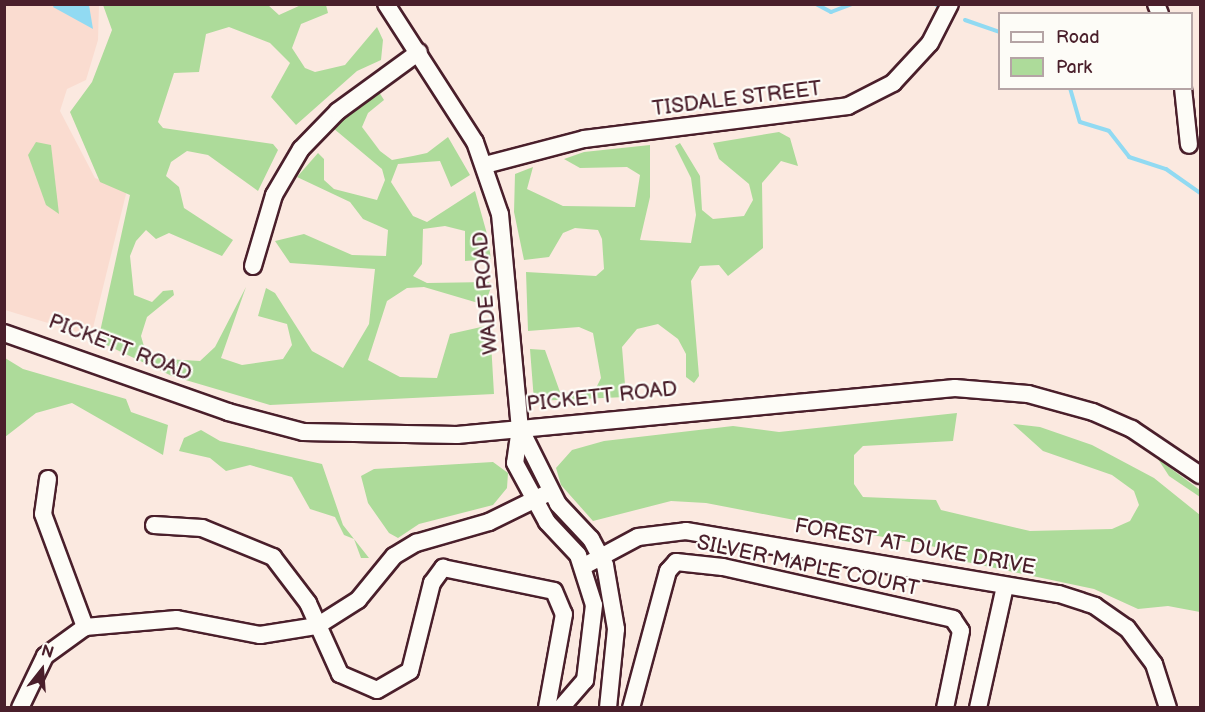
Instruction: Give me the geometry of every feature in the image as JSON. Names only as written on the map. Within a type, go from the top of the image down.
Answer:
[{"type":"street","name":"WADE ROAD","points":[[386,4],[419,52],[485,165],[508,257],[520,428]]},
{"type":"street","name":"TISDALE STREET","points":[[485,165],[584,139],[839,109],[893,83],[930,43],[950,4]]},
{"type":"street","points":[[253,266],[274,195],[301,149],[338,111],[419,52]]},
{"type":"street","points":[[1183,90],[1189,145]]},
{"type":"street","name":"PICKETT ROAD","points":[[4,333],[228,412],[303,432],[381,436],[520,428],[868,392],[1001,390],[1057,400],[1123,424],[1200,475]]},
{"type":"street","points":[[520,428],[550,492],[601,553],[615,618],[608,708]]},
{"type":"street","points":[[520,428],[515,463],[533,501],[584,566],[592,586],[594,629],[585,680],[561,708]]},
{"type":"street","points":[[48,479],[43,514],[85,627]]},
{"type":"street","points":[[20,708],[45,656],[85,627],[177,619],[260,635],[317,626],[358,600],[394,556],[408,548],[533,501],[550,492]]},
{"type":"street","points":[[154,525],[202,528],[273,557],[297,584],[340,674],[377,690],[410,671],[432,583],[443,568],[554,591],[564,614],[547,708]]},
{"type":"street","name":"FOREST AT DUKE DRIVE","points":[[584,566],[601,553],[638,537],[686,531],[1059,594],[1117,619],[1154,664],[1168,708]]},
{"type":"street","name":"SILVER MAPLE COURT","points":[[631,708],[668,571],[676,562],[723,567],[953,619],[962,631],[945,708]]},
{"type":"street","points":[[978,708],[1005,586]]},
{"type":"shaded area","points":[[4,5],[99,5],[98,40],[86,80],[67,89],[60,111],[95,178],[127,190],[91,336],[5,310]]},
{"type":"green space","points":[[103,5],[268,5],[279,15],[301,5],[326,5],[328,13],[301,24],[292,48],[305,68],[315,72],[345,65],[377,27],[383,40],[381,60],[357,71],[296,125],[271,97],[290,63],[270,43],[229,27],[206,34],[199,72],[174,73],[158,122],[163,128],[273,144],[278,150],[258,191],[208,155],[187,151],[171,162],[166,176],[179,187],[184,208],[233,240],[222,256],[169,233],[156,239],[146,230],[136,241],[130,256],[134,295],[152,302],[163,291],[173,290],[174,295],[147,317],[141,336],[145,350],[165,359],[200,361],[215,347],[246,287],[221,358],[242,365],[283,359],[292,345],[287,324],[258,316],[266,288],[275,293],[312,351],[343,368],[369,324],[375,269],[290,263],[275,241],[304,234],[352,255],[386,256],[388,230],[363,219],[350,202],[297,177],[318,153],[324,159],[324,180],[334,189],[377,200],[385,180],[382,169],[333,128],[379,92],[384,100],[368,113],[362,127],[380,151],[392,160],[413,156],[427,153],[448,137],[470,175],[451,187],[440,161],[398,164],[391,182],[413,216],[427,222],[475,191],[487,234],[491,259],[465,261],[465,231],[445,226],[423,229],[422,264],[413,276],[427,283],[489,282],[491,287],[485,305],[424,287],[407,288],[387,301],[368,360],[400,377],[437,378],[450,334],[490,325],[494,394],[270,405],[172,376],[98,341],[130,195],[100,182],[70,112],[92,82],[112,30]]},
{"type":"green space","points":[[779,132],[790,138],[798,166],[781,161],[762,183],[763,248],[728,276],[719,265],[700,266],[691,281],[699,376],[694,383],[686,377],[686,354],[678,339],[658,324],[637,329],[622,347],[626,397],[534,401],[530,349],[545,350],[560,392],[578,394],[596,388],[601,378],[593,333],[579,327],[528,331],[526,272],[596,276],[604,269],[602,239],[598,230],[575,228],[563,233],[549,257],[524,260],[514,212],[515,174],[533,167],[527,189],[563,206],[635,207],[640,175],[627,167],[580,168],[564,159],[584,152],[650,145],[650,197],[640,240],[691,243],[696,215],[691,178],[675,146],[680,143],[700,176],[702,210],[713,219],[744,216],[753,200],[749,184],[719,159],[713,143]]},
{"type":"green space","points":[[36,142],[51,145],[59,214],[46,205],[28,155]]},
{"type":"green space","points":[[5,358],[23,369],[126,399],[131,412],[168,425],[163,455],[72,403],[36,413],[5,437]]},
{"type":"green space","points":[[957,413],[953,441],[863,446],[854,455],[854,484],[863,497],[936,500],[941,510],[1030,531],[1112,529],[1130,521],[1139,505],[1134,491],[1112,475],[1043,451],[1013,424],[1040,427],[1092,445],[1154,478],[1200,515],[1200,612],[1168,606],[1138,609],[1094,589],[962,561],[956,551],[706,503],[671,501],[593,521],[561,485],[556,468],[572,450],[604,441],[733,426],[779,432]]},
{"type":"green space","points":[[201,430],[220,441],[322,464],[343,525],[369,558],[361,558],[354,539],[344,535],[335,517],[310,509],[292,477],[250,465],[226,471],[210,458],[179,451],[184,438]]},
{"type":"green space","points":[[1158,459],[1200,490],[1200,497],[1169,476]]},
{"type":"green space","points":[[493,462],[508,473],[507,488],[493,505],[419,524],[398,538],[389,533],[368,503],[361,476],[374,469]]},
{"type":"water","points":[[54,5],[89,5],[93,29],[53,7]]},
{"type":"waterway","points":[[816,4],[831,12],[852,4]]},
{"type":"waterway","points":[[965,20],[998,31]]},
{"type":"waterway","points":[[1071,90],[1080,122],[1109,131],[1129,157],[1166,169],[1200,193]]}]
